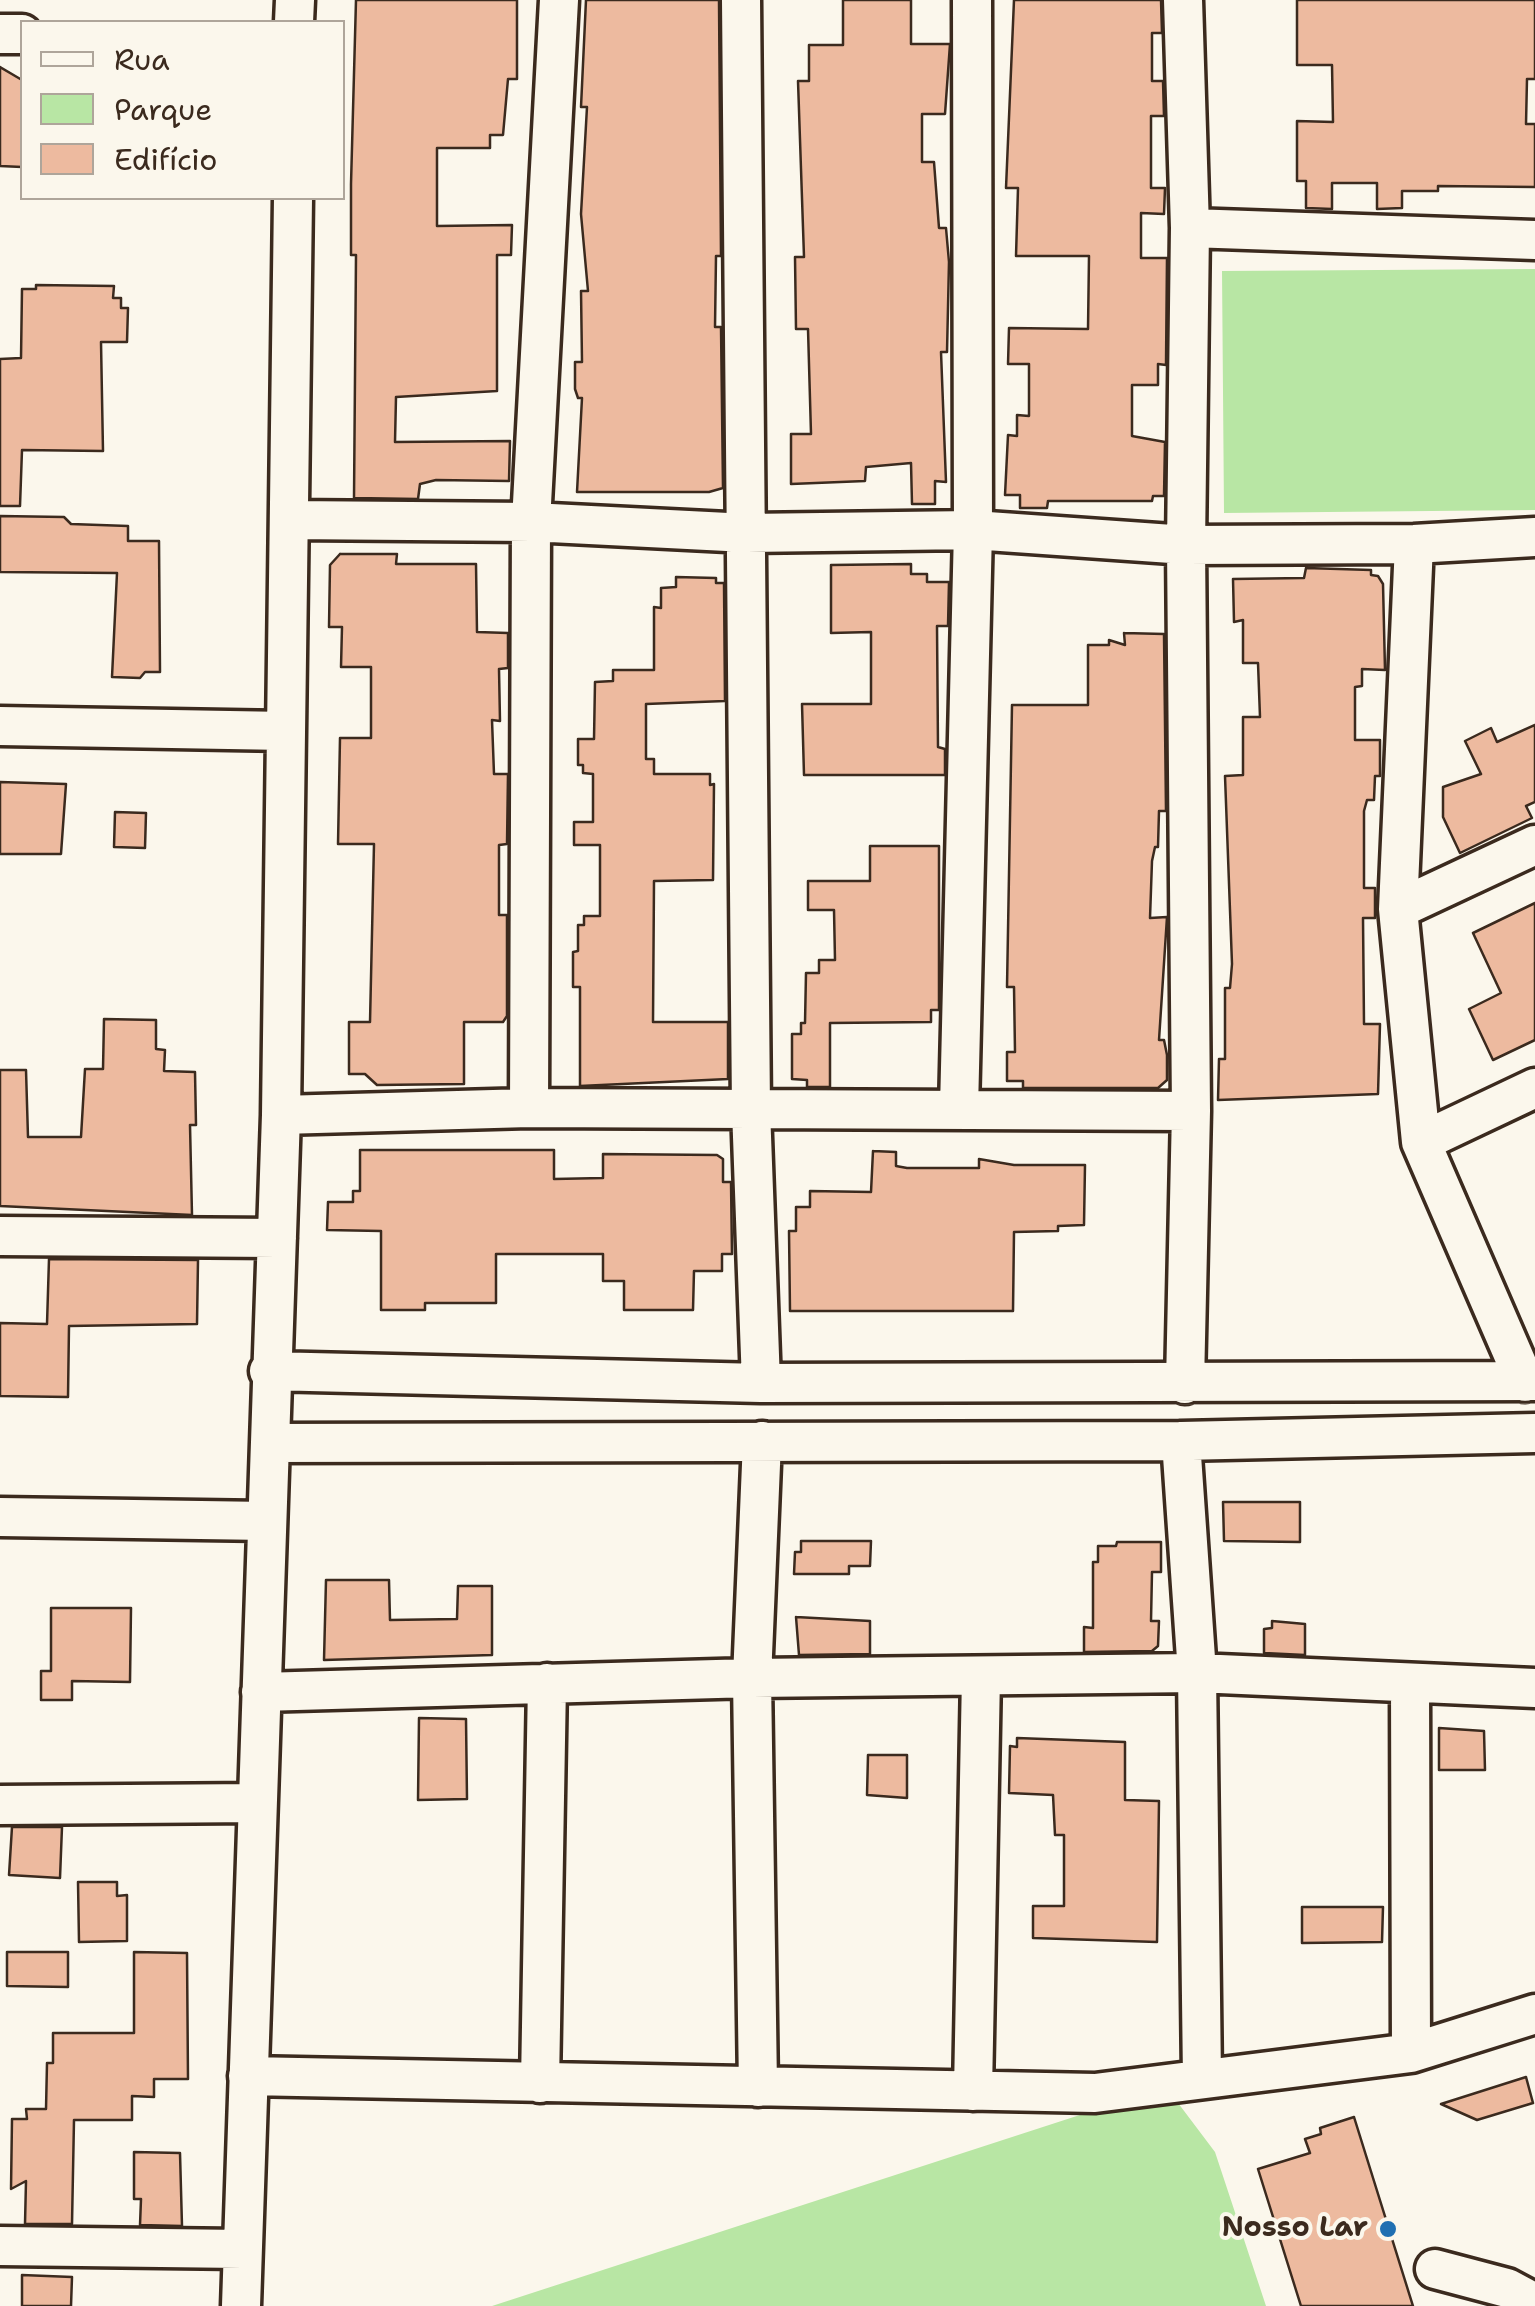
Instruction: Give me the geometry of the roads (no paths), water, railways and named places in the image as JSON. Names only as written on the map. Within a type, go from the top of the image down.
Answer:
[{"type":"street","points":[[529,1108],[530,522],[558,0]]},
{"type":"street","points":[[741,0],[752,1110],[760,1383]]},
{"type":"street","points":[[959,1109],[974,530],[972,0]]},
{"type":"street","points":[[1183,0],[1190,228],[1186,545],[1191,1111],[1185,1384]]},
{"type":"street","points":[[242,2306],[270,1372],[282,1115],[292,200]]},
{"type":"street","points":[[1190,228],[1535,240]]},
{"type":"street","points":[[289,520],[530,522],[747,533],[974,530],[1186,545],[1414,544],[1535,537]]},
{"type":"street","points":[[270,1372],[760,1383],[1530,1382],[1421,1142],[1398,909],[1414,544]]},
{"type":"street","points":[[0,726],[286,731]]},
{"type":"street","points":[[1398,909],[1535,845]]},
{"type":"street","points":[[1421,1142],[1535,1088]]},
{"type":"street","points":[[282,1115],[529,1108],[1191,1111]]},
{"type":"street","points":[[0,1236],[277,1238]]},
{"type":"street","points":[[914,1441],[900,1397],[920,1383]]},
{"type":"street","points":[[270,1443],[1182,1441],[1535,1433]]},
{"type":"street","points":[[758,2088],[752,1678],[762,1441]]},
{"type":"street","points":[[1182,1441],[1197,1673],[1202,2079]]},
{"type":"street","points":[[0,1517],[267,1520]]},
{"type":"street","points":[[262,1692],[752,1678],[1197,1673],[1535,1688]]},
{"type":"street","points":[[972,2091],[981,1676]]},
{"type":"street","points":[[1410,1683],[1411,2053]]},
{"type":"street","points":[[540,2082],[546,1684]]},
{"type":"street","points":[[0,1804],[257,1803]]},
{"type":"street","points":[[248,2076],[1095,2093],[1411,2053],[1535,2014]]},
{"type":"street","points":[[0,2246],[242,2250]]},
{"type":"street","points":[[1435,2269],[1507,2288],[1535,2302]]},
{"type":"place","name":"Nosso Lar","points":[[1388,2229]]}]
